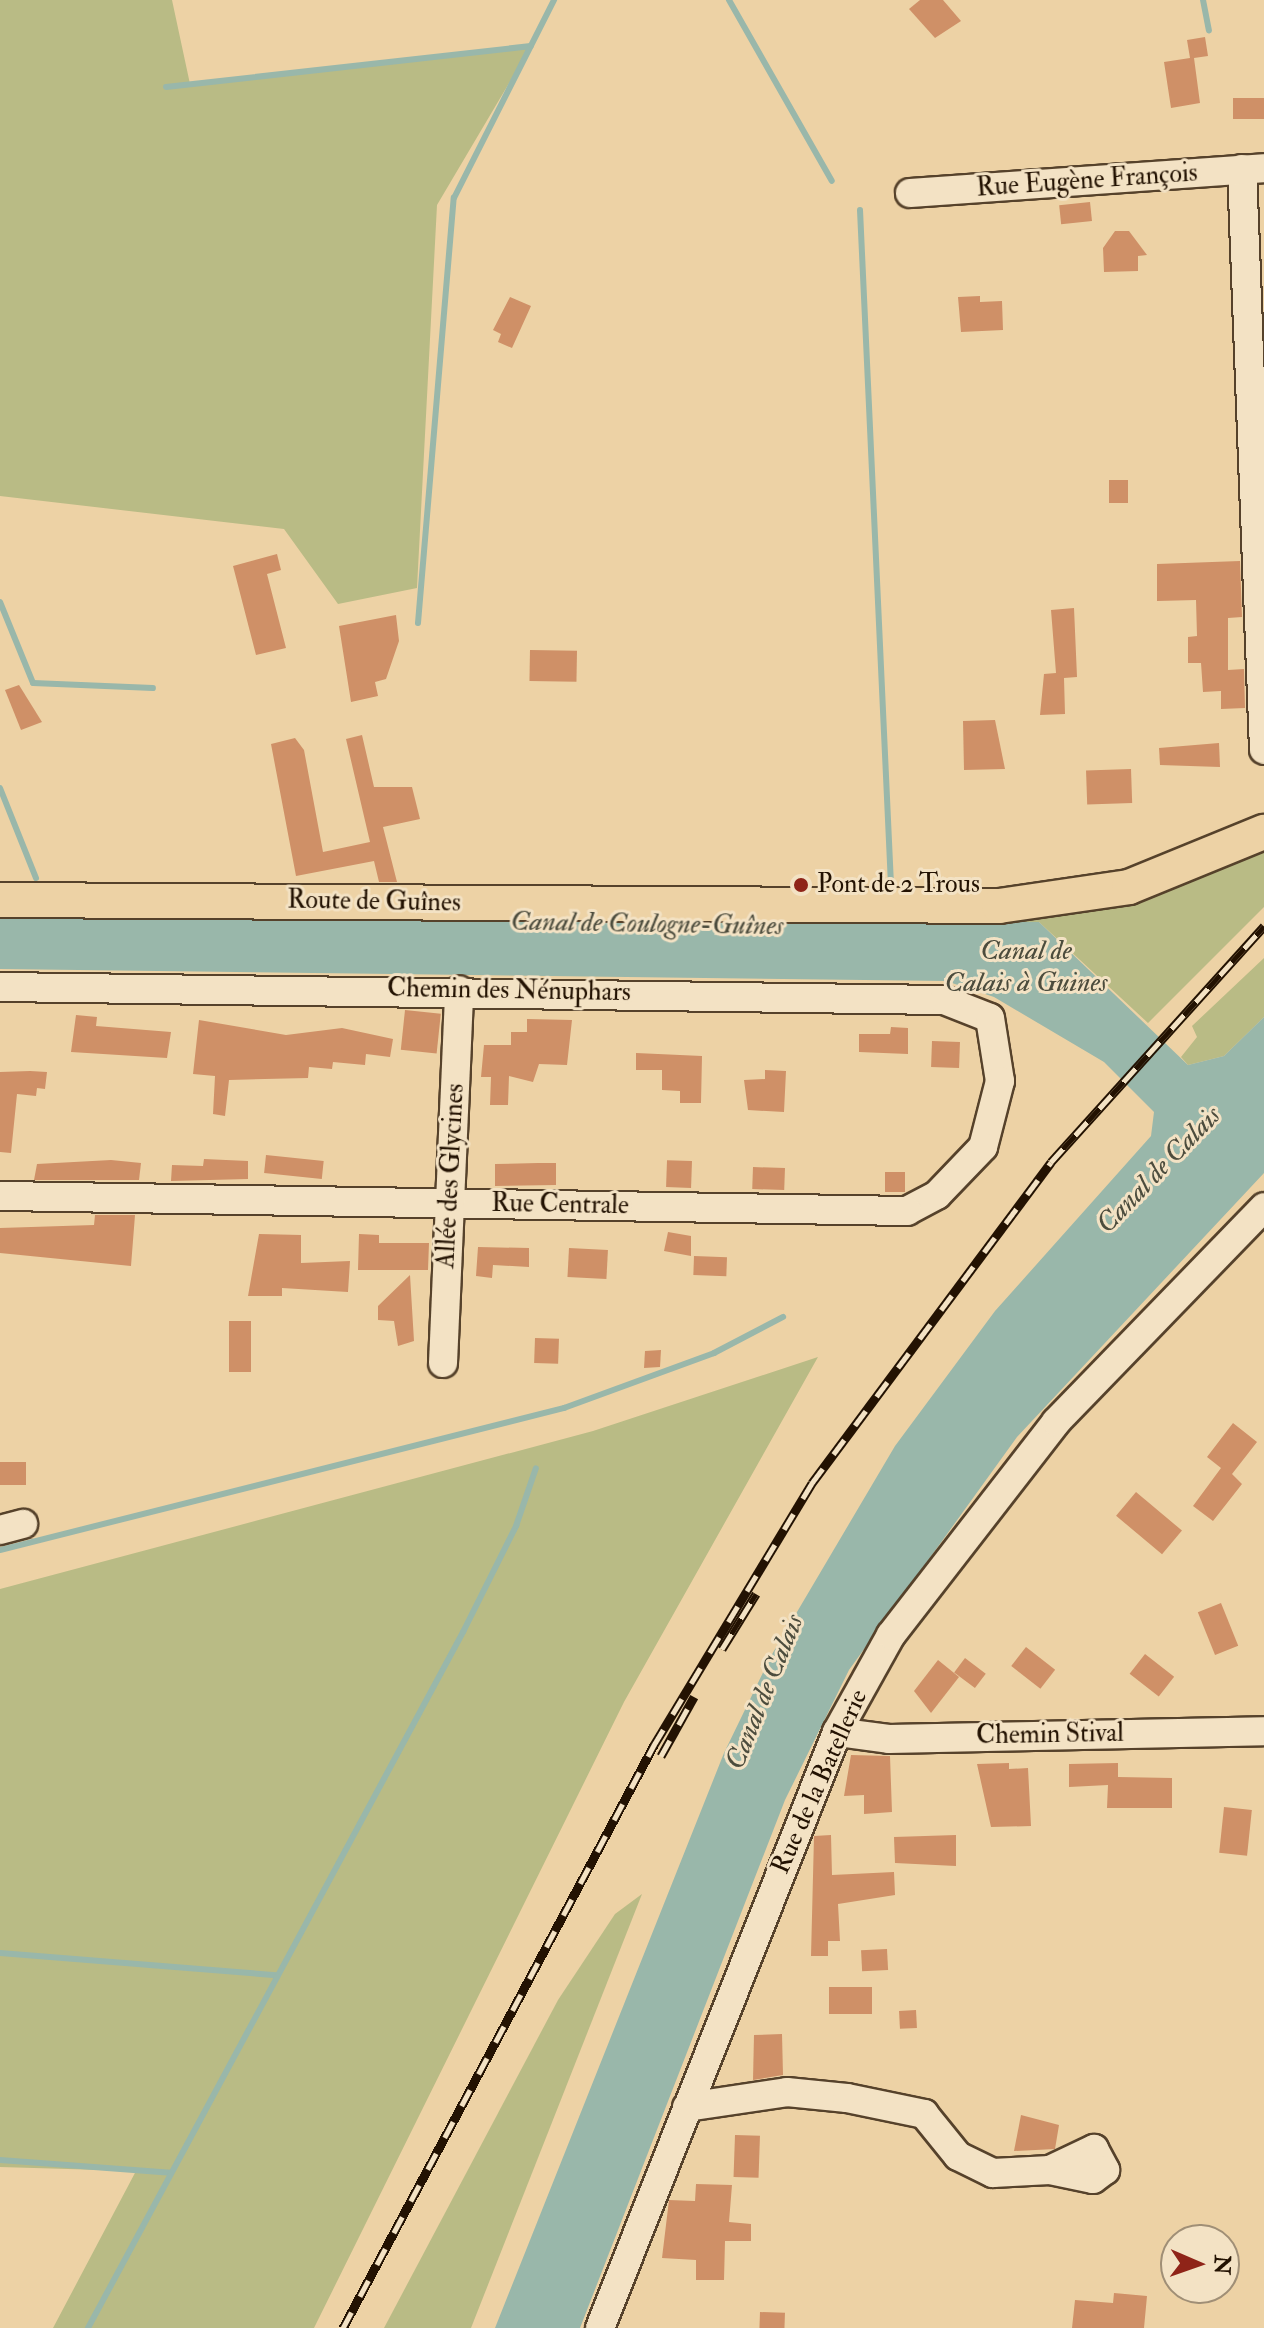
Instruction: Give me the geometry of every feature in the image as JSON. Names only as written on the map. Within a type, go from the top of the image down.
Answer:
[{"type":"main road","name":"Route de Guînes","points":[[0,900],[999,906],[1129,887],[1264,832]]},
{"type":"street","name":"Rue Eugène François","points":[[910,193],[1253,168]]},
{"type":"street","points":[[1253,168],[1264,750]]},
{"type":"street","name":"Chemin des Nénuphars","points":[[0,987],[459,990],[944,1000],[983,1011],[997,1039]]},
{"type":"street","name":"Allée des Glycines","points":[[443,1363],[459,990]]},
{"type":"street","name":"Rue Centrale","points":[[0,1196],[907,1211],[937,1195],[988,1138],[1000,1092],[997,1039]]},
{"type":"street","name":"Rue de la Batellerie","points":[[600,2328],[837,1732],[891,1635],[1013,1474],[1097,1376],[1264,1207]]},
{"type":"street","name":"Chemin Stival","points":[[837,1732],[889,1739],[1264,1731]]},
{"type":"street","points":[[687,2107],[787,2092],[847,2098],[924,2114],[958,2156],[993,2173],[1050,2170]]},
{"type":"green space","points":[[0,0],[172,0],[190,84],[531,46],[437,205],[417,588],[338,604],[284,529],[0,496]]},
{"type":"green space","points":[[1264,848],[1264,907],[1148,1023],[1039,922],[902,925],[908,917],[1102,910]]},
{"type":"green space","points":[[1264,958],[1264,1017],[1224,1056],[1188,1065],[1181,1057],[1197,1037],[1192,1026]]},
{"type":"green space","points":[[818,1357],[624,1702],[314,2328],[53,2328],[136,2171],[0,2167],[0,1589],[593,1431]]},
{"type":"green space","points":[[642,1894],[471,2328],[384,2328],[558,2000],[615,1914]]},
{"type":"water","points":[[0,916],[1039,922],[1188,1065],[1224,1056],[1264,1017],[1264,1173],[1017,1437],[849,1670],[785,1800],[580,2328],[495,2328],[724,1753],[771,1656],[895,1446],[995,1311],[1151,1136],[1154,1112],[1104,1062],[994,997],[946,981],[0,969]]},
{"type":"building","points":[[920,0],[943,0],[961,21],[935,38],[909,9]]},
{"type":"building","points":[[1205,37],[1208,56],[1194,58],[1200,103],[1171,108],[1164,62],[1190,58],[1187,40]]},
{"type":"building","points":[[1233,98],[1264,98],[1264,119],[1233,119]]},
{"type":"building","points":[[1090,202],[1092,221],[1061,224],[1059,205]]},
{"type":"building","points":[[1115,231],[1129,231],[1147,255],[1138,256],[1138,271],[1104,272],[1103,248]]},
{"type":"building","points":[[980,296],[980,302],[1002,301],[1003,330],[961,332],[958,297]]},
{"type":"building","points":[[510,297],[531,306],[512,348],[498,342],[501,334],[493,330]]},
{"type":"building","points":[[1109,480],[1128,480],[1128,503],[1109,503]]},
{"type":"building","points":[[277,554],[281,570],[267,574],[286,648],[256,655],[233,566]]},
{"type":"building","points":[[1240,561],[1242,617],[1228,618],[1228,670],[1244,669],[1245,708],[1221,709],[1221,691],[1203,692],[1201,663],[1188,663],[1188,637],[1197,636],[1196,600],[1157,601],[1157,564]]},
{"type":"building","points":[[1074,608],[1077,677],[1064,678],[1065,714],[1040,715],[1044,674],[1056,673],[1051,610]]},
{"type":"building","points":[[396,615],[399,641],[386,679],[375,682],[378,696],[351,702],[339,626]]},
{"type":"building","points":[[530,650],[577,651],[576,682],[529,681]]},
{"type":"building","points":[[19,685],[42,722],[21,730],[5,690]]},
{"type":"building","points":[[995,720],[1005,769],[964,770],[963,721]]},
{"type":"building","points":[[362,735],[374,787],[412,787],[420,819],[383,827],[397,882],[379,882],[374,861],[296,876],[271,744],[295,738],[304,750],[323,852],[370,842],[346,739]]},
{"type":"building","points":[[1219,743],[1220,767],[1160,765],[1159,748]]},
{"type":"building","points":[[1131,769],[1132,803],[1087,805],[1086,771]]},
{"type":"building","points":[[405,1010],[441,1014],[437,1054],[401,1050]]},
{"type":"building","points":[[76,1015],[97,1017],[96,1026],[171,1032],[167,1058],[71,1052]]},
{"type":"building","points":[[527,1019],[572,1020],[567,1065],[539,1064],[533,1082],[509,1076],[508,1105],[490,1105],[491,1077],[481,1077],[484,1045],[511,1045],[511,1032],[527,1032]]},
{"type":"building","points":[[199,1020],[286,1035],[342,1028],[393,1039],[390,1057],[366,1054],[365,1065],[333,1062],[332,1069],[309,1067],[308,1078],[229,1080],[225,1116],[213,1114],[215,1076],[193,1074]]},
{"type":"building","points":[[891,1027],[908,1028],[908,1054],[859,1052],[859,1034],[890,1034]]},
{"type":"building","points":[[932,1041],[960,1042],[959,1068],[931,1067]]},
{"type":"building","points":[[636,1053],[702,1056],[701,1103],[680,1103],[680,1091],[662,1090],[662,1070],[636,1070]]},
{"type":"building","points":[[765,1070],[786,1071],[784,1112],[748,1110],[744,1080],[765,1079]]},
{"type":"building","points":[[0,1072],[47,1072],[45,1089],[37,1088],[36,1096],[17,1094],[11,1153],[0,1152]]},
{"type":"building","points":[[266,1155],[324,1161],[322,1179],[264,1173]]},
{"type":"building","points":[[204,1159],[248,1161],[248,1179],[171,1181],[172,1165],[203,1166]]},
{"type":"building","points":[[111,1160],[141,1163],[139,1180],[34,1180],[37,1164]]},
{"type":"building","points":[[667,1160],[692,1161],[691,1188],[666,1187]]},
{"type":"building","points":[[556,1163],[556,1185],[495,1186],[495,1164]]},
{"type":"building","points":[[753,1167],[785,1168],[784,1190],[752,1189]]},
{"type":"building","points":[[885,1172],[905,1172],[905,1192],[885,1192]]},
{"type":"building","points":[[95,1215],[135,1215],[131,1266],[0,1253],[0,1228],[94,1225]]},
{"type":"building","points":[[668,1232],[691,1236],[691,1256],[664,1251]]},
{"type":"building","points":[[259,1234],[301,1235],[301,1263],[350,1261],[348,1292],[282,1288],[282,1296],[248,1296]]},
{"type":"building","points":[[359,1234],[379,1235],[379,1243],[429,1243],[428,1270],[358,1270]]},
{"type":"building","points":[[478,1247],[529,1248],[529,1267],[493,1265],[492,1278],[476,1276]]},
{"type":"building","points":[[569,1248],[608,1250],[606,1279],[567,1277]]},
{"type":"building","points":[[694,1256],[727,1257],[726,1276],[693,1275]]},
{"type":"building","points":[[410,1275],[414,1341],[398,1346],[394,1321],[378,1320],[378,1306]]},
{"type":"building","points":[[229,1321],[251,1321],[251,1372],[229,1372]]},
{"type":"building","points":[[535,1338],[559,1339],[558,1364],[534,1363]]},
{"type":"building","points":[[661,1350],[660,1367],[644,1368],[645,1351]]},
{"type":"building","points":[[1233,1423],[1257,1442],[1232,1474],[1242,1484],[1213,1521],[1193,1506],[1221,1468],[1207,1457]]},
{"type":"building","points":[[0,1462],[26,1462],[26,1485],[0,1485]]},
{"type":"building","points":[[1136,1492],[1182,1531],[1162,1554],[1116,1516]]},
{"type":"building","points":[[1221,1603],[1238,1646],[1215,1655],[1198,1612]]},
{"type":"building","points":[[1026,1647],[1055,1670],[1040,1689],[1011,1666]]},
{"type":"building","points":[[1145,1654],[1174,1677],[1159,1696],[1130,1674]]},
{"type":"building","points":[[965,1658],[986,1674],[975,1688],[954,1672]]},
{"type":"building","points":[[938,1660],[959,1677],[931,1713],[914,1691]]},
{"type":"building","points":[[851,1755],[890,1756],[892,1812],[864,1814],[864,1795],[844,1796]]},
{"type":"building","points":[[1009,1763],[1009,1769],[1028,1768],[1031,1826],[991,1827],[977,1764]]},
{"type":"building","points":[[1118,1763],[1118,1777],[1172,1778],[1172,1808],[1107,1808],[1108,1785],[1069,1787],[1069,1764]]},
{"type":"building","points":[[1224,1807],[1252,1810],[1247,1856],[1219,1853]]},
{"type":"building","points":[[831,1835],[832,1875],[894,1872],[895,1895],[838,1904],[840,1941],[828,1941],[828,1956],[811,1956],[814,1836]]},
{"type":"building","points":[[956,1835],[956,1866],[895,1863],[894,1837]]},
{"type":"building","points":[[887,1949],[888,1970],[862,1971],[861,1950]]},
{"type":"building","points":[[829,1987],[872,1987],[872,2014],[829,2014]]},
{"type":"building","points":[[916,2010],[917,2028],[900,2029],[899,2011]]},
{"type":"building","points":[[782,2034],[783,2075],[753,2080],[754,2035]]},
{"type":"building","points":[[1021,2115],[1059,2125],[1055,2149],[1014,2151]]},
{"type":"building","points":[[735,2135],[760,2136],[759,2178],[734,2177]]},
{"type":"building","points":[[696,2184],[732,2185],[729,2222],[751,2224],[751,2241],[725,2241],[724,2280],[696,2280],[696,2260],[662,2258],[669,2200],[695,2201]]},
{"type":"building","points":[[1114,2293],[1147,2296],[1144,2328],[1072,2328],[1075,2300],[1113,2303]]},
{"type":"building","points":[[760,2312],[785,2313],[784,2328],[759,2328]]},
{"type":"waterway","points":[[418,623],[454,198],[554,0]]},
{"type":"waterway","points":[[729,0],[832,181]]},
{"type":"waterway","points":[[1203,0],[1209,30]]},
{"type":"waterway","points":[[166,87],[531,46]]},
{"type":"waterway","points":[[860,210],[891,886]]},
{"type":"waterway","points":[[0,602],[33,683],[153,688]]},
{"type":"waterway","points":[[0,788],[36,878]]},
{"type":"waterway","points":[[0,1550],[564,1408],[714,1353],[783,1317]]},
{"type":"waterway","points":[[88,2328],[463,1632],[516,1526],[536,1468]]},
{"type":"waterway","points":[[0,1953],[276,1975]]},
{"type":"waterway","points":[[0,2160],[171,2173]]},
{"type":"railway","points":[[343,2328],[654,1745],[812,1483],[1051,1162],[1264,926]]},
{"type":"railway","points":[[722,1649],[756,1594]]},
{"type":"railway","points":[[661,1756],[694,1697]]},
{"type":"place","name":"Pont de 2 Trous","points":[[801,885]]},
{"type":"water label","name":"Canal de Coulogne-Guînes","points":[[647,924]]},
{"type":"water label","name":"Canal de Calais à Guines","points":[[1026,967]]},
{"type":"water label","name":"Canal de Calais","points":[[1159,1170]]},
{"type":"water label","name":"Canal de Calais","points":[[765,1692]]}]
